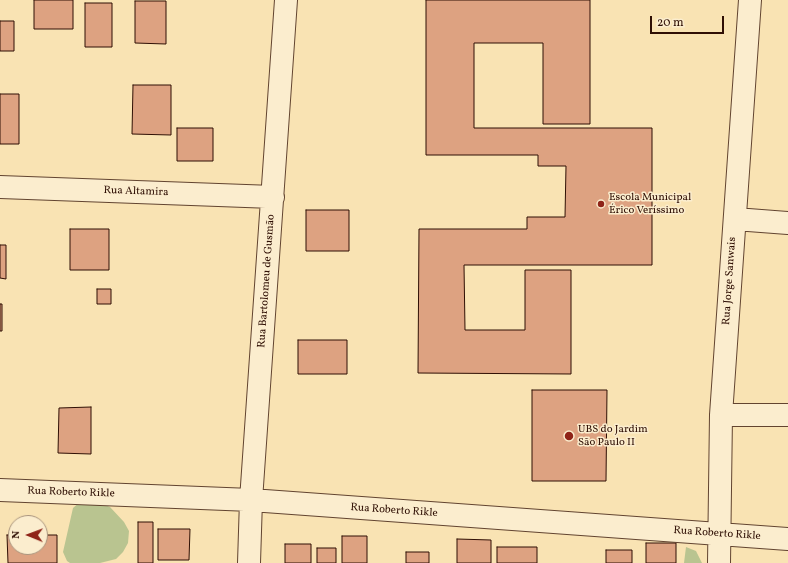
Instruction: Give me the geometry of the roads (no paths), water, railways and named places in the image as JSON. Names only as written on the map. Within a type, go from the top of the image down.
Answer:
[{"type":"street","name":"Rua Bartolomeu de Gusmão","points":[[249,563],[251,500],[286,0]]},
{"type":"street","name":"Rua Jorge Sanwais","points":[[719,563],[721,415],[750,0]]},
{"type":"street","name":"Rua Altamira","points":[[0,187],[273,198]]},
{"type":"street","points":[[735,219],[788,223]]},
{"type":"street","points":[[721,415],[788,415]]},
{"type":"street","name":"Rua Roberto Rikle","points":[[0,490],[251,500],[788,539]]},
{"type":"place","name":"Escola Municipal Érico Veríssimo","points":[[601,204]]},
{"type":"place","name":"UBS do Jardim São Paulo II","points":[[569,436]]}]
